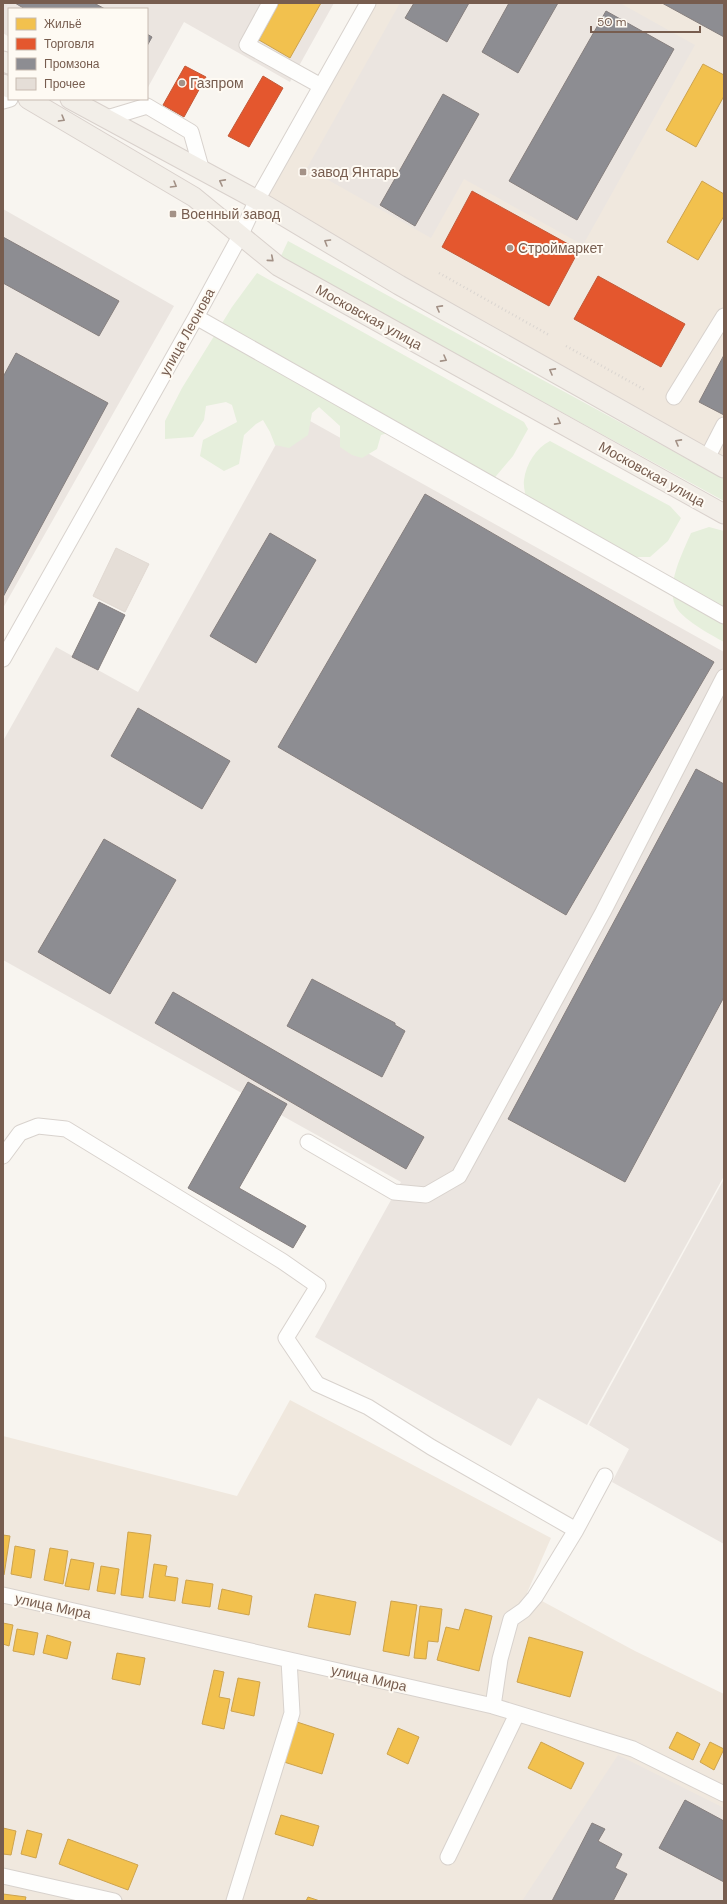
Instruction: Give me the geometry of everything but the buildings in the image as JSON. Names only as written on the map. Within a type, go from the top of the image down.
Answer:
[{"type":"main road","name":"Московская улица","points":[[30,100],[194,197],[278,266],[724,514]]},
{"type":"main road","points":[[72,100],[257,200],[398,285],[724,468]]},
{"type":"street","points":[[270,3],[247,45],[321,86]]},
{"type":"street","name":"улица Леонова","points":[[3,659],[196,316],[240,236],[257,200],[368,3]]},
{"type":"street","points":[[104,118],[147,106],[191,132],[202,171]]},
{"type":"street","points":[[196,316],[724,616]]},
{"type":"street","points":[[674,397],[724,316]]},
{"type":"street","points":[[707,458],[724,425]]},
{"type":"street","points":[[308,1142],[394,1192],[426,1195],[459,1176],[603,912],[724,677]]},
{"type":"street","points":[[3,1156],[20,1134],[38,1126],[66,1129],[282,1261],[318,1286],[286,1338],[317,1384],[368,1407],[431,1447],[576,1530]]},
{"type":"street","points":[[493,1706],[500,1659],[511,1619],[524,1610],[535,1597],[576,1530],[604,1476]]},
{"type":"street","name":"улица Мира","points":[[3,1595],[493,1706],[632,1748],[724,1794]]},
{"type":"street","points":[[234,1901],[292,1713],[289,1660]]},
{"type":"street","points":[[448,1857],[517,1714]]},
{"type":"street","points":[[3,1876],[114,1901]]},
{"type":"path","points":[[439,274],[549,335]]},
{"type":"path","points":[[566,346],[645,390]]},
{"type":"shaded area","points":[[3,3],[334,3],[290,82],[184,22],[148,87],[148,8],[8,8],[8,36],[3,33]]},
{"type":"shaded area","points":[[368,3],[724,3],[724,468],[257,200]]},
{"type":"shaded area","points":[[400,3],[620,3],[695,45],[583,245],[464,179],[431,238],[307,168]]},
{"type":"shaded area","points":[[3,209],[174,306],[3,608]]},
{"type":"shaded area","points":[[294,412],[724,652],[724,1176],[587,1425],[538,1398],[511,1446],[315,1337],[401,1182],[3,960],[3,741],[56,647],[138,692]]},
{"type":"shaded area","points":[[724,1179],[724,1544],[612,1482],[629,1449],[589,1425]]},
{"type":"shaded area","points":[[290,1400],[551,1538],[527,1593],[635,1651],[724,1694],[724,1901],[3,1901],[3,1436],[237,1496]]},
{"type":"shaded area","points":[[618,1755],[724,1808],[724,1901],[522,1901]]},
{"type":"green space","points":[[288,241],[724,479],[724,501],[280,258]]},
{"type":"green space","points":[[257,273],[524,422],[528,429],[513,456],[491,482],[388,433],[381,435],[377,449],[362,458],[352,455],[340,447],[340,426],[319,407],[312,413],[308,435],[289,448],[275,445],[263,420],[256,424],[244,435],[239,464],[224,471],[200,456],[203,440],[237,422],[232,405],[226,402],[206,406],[204,420],[193,437],[165,439],[165,421],[182,388],[232,307]]},
{"type":"green space","points":[[550,441],[670,506],[681,518],[668,541],[650,557],[635,557],[527,503],[524,483],[529,462],[540,448]]},
{"type":"green space","points":[[709,527],[724,531],[724,642],[689,621],[678,610],[673,597],[674,578],[691,533]]},
{"type":"place","name":"Газпром","points":[[182,83]]},
{"type":"place","name":"завод Янтарь","points":[[303,172]]},
{"type":"place","name":"Военный завод","points":[[173,214]]},
{"type":"place","name":"Строймаркет","points":[[510,248]]}]
